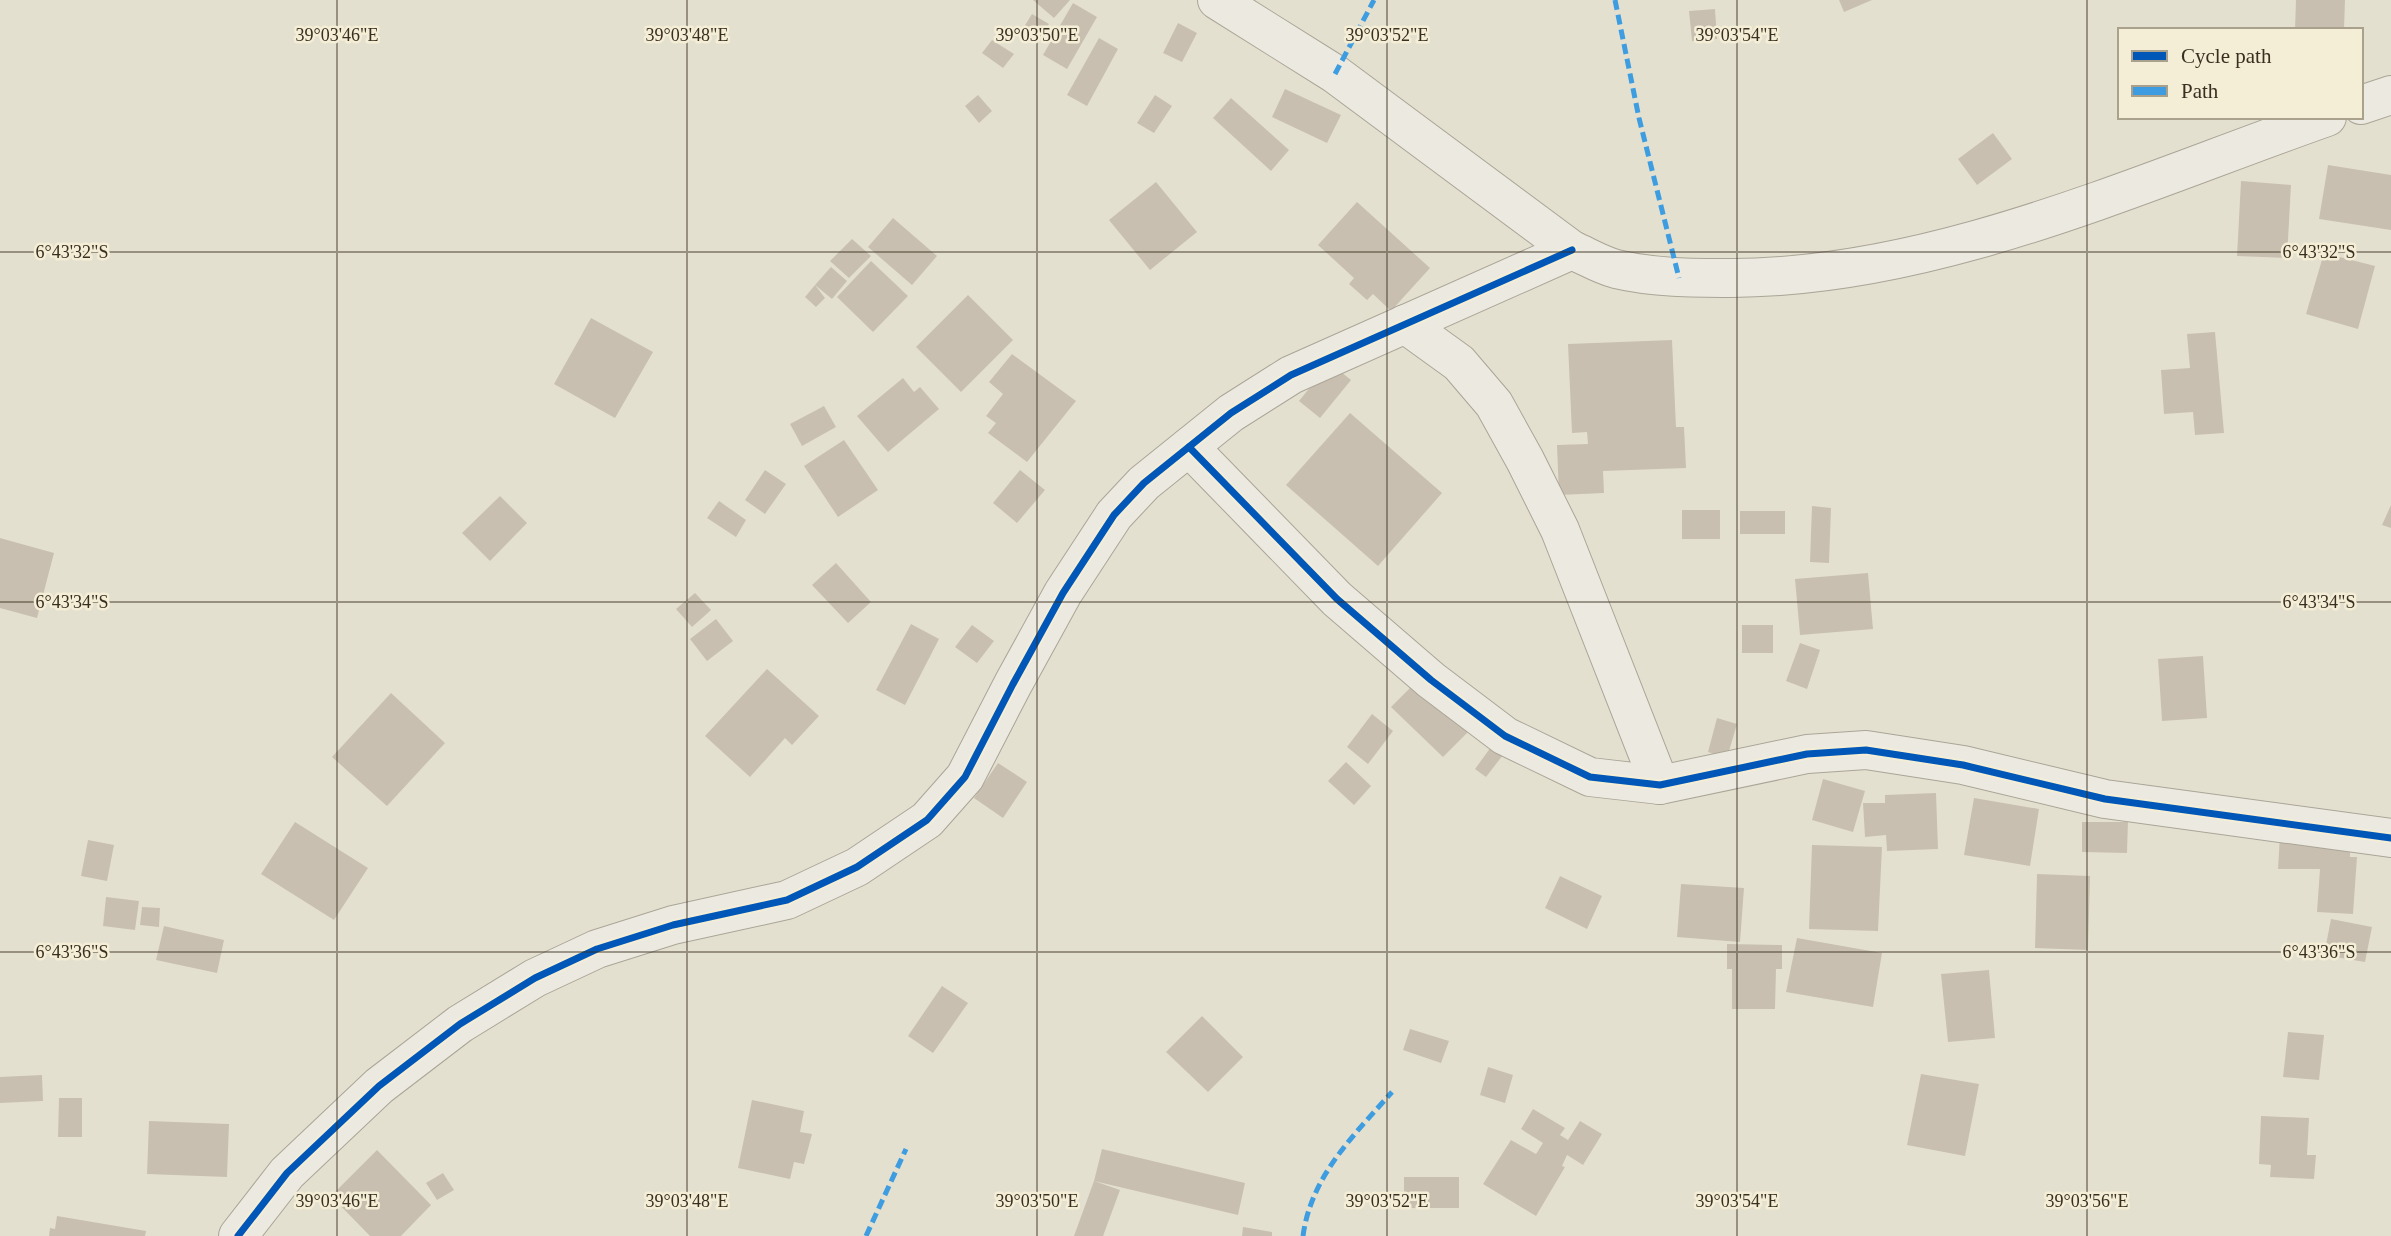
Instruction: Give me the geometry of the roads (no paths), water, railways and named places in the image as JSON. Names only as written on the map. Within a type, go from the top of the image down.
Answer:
[{"type":"street","points":[[1217,0],[1335,74],[1572,250],[1615,268],[1679,278],[1776,278],[1905,259],[2066,212],[2322,119]]},
{"type":"street","points":[[2363,104],[2391,95]]},
{"type":"street","points":[[238,1236],[287,1173],[379,1086],[460,1024],[535,978],[597,949],[673,925],[787,900],[857,867],[927,820],[965,777],[1063,593],[1114,515],[1144,483],[1231,413],[1291,375],[1572,250]]},
{"type":"street","points":[[1405,324],[1459,363],[1493,404],[1525,460],[1560,530],[1660,785]]},
{"type":"street","points":[[1189,447],[1337,599],[1431,680],[1506,736],[1590,777],[1660,785],[1807,754],[1866,750],[1964,765],[2105,799],[2391,838]]}]
